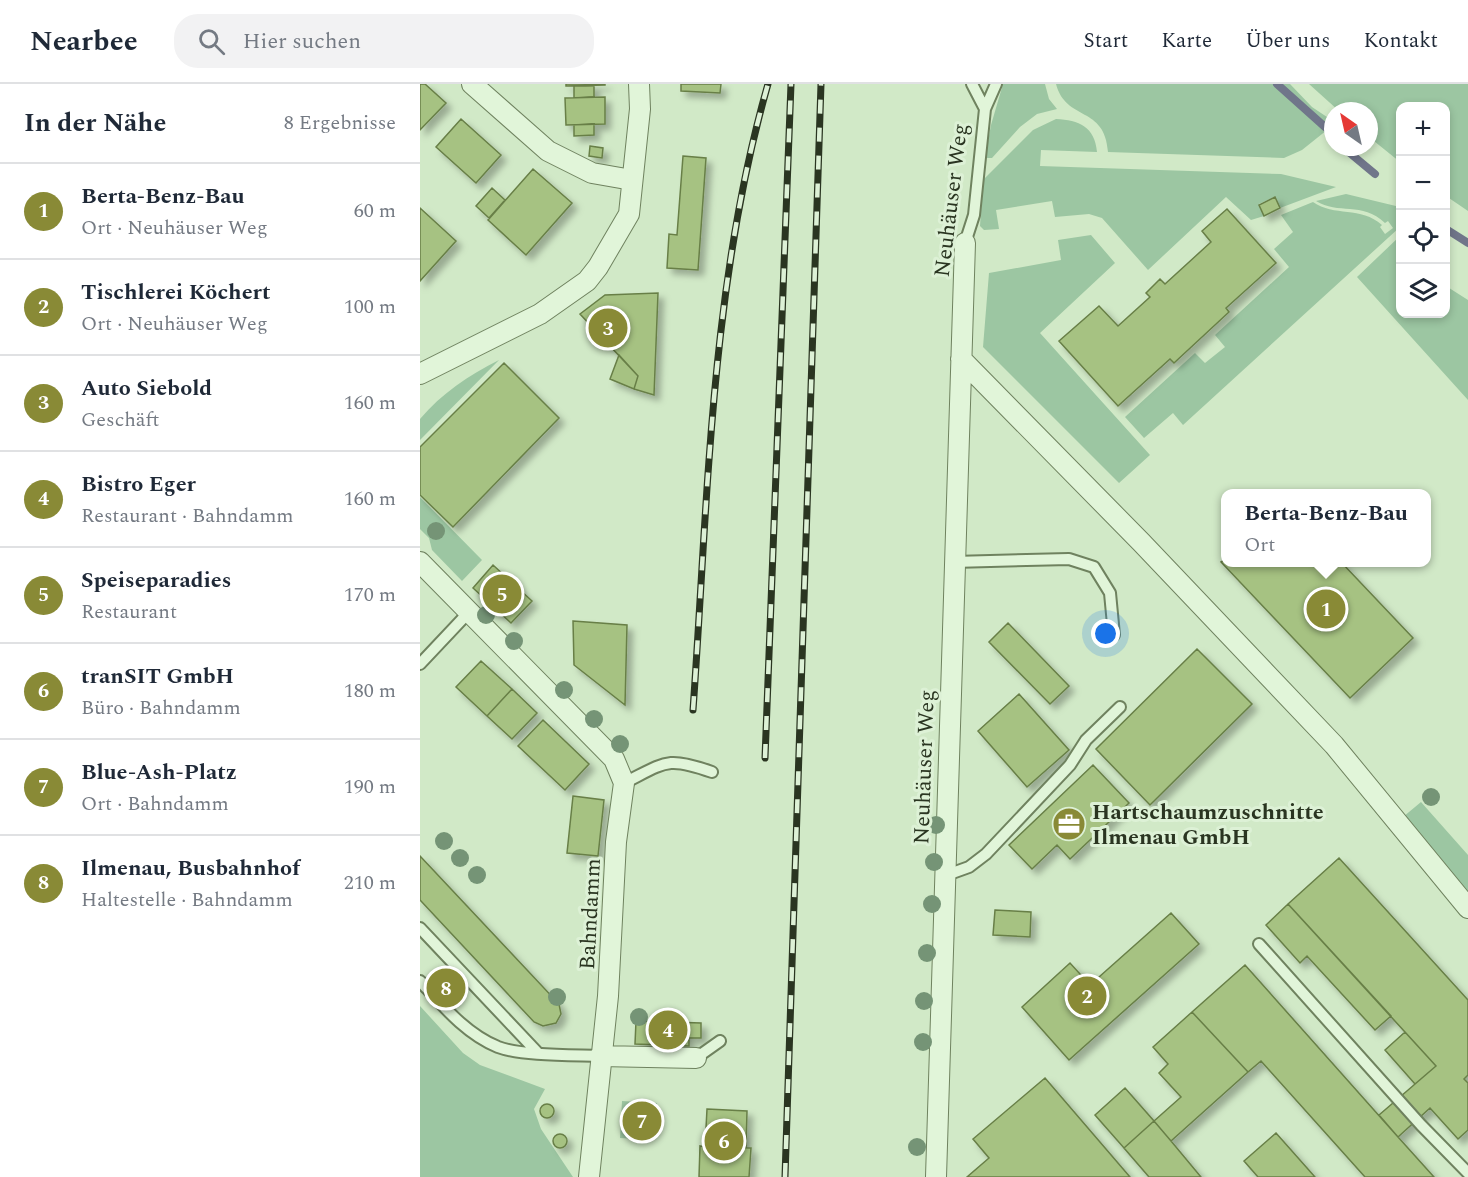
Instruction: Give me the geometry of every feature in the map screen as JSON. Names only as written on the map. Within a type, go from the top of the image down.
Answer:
[{"type":"street","points":[[472,84],[548,151],[592,173],[632,180]]},
{"type":"street","points":[[420,374],[540,314],[587,281],[598,267],[629,214],[640,109],[639,84]]},
{"type":"street","name":"Neuhäuser Weg","points":[[936,1177],[964,243]]},
{"type":"street","points":[[961,359],[1141,542],[1334,745],[1468,908]]},
{"type":"street","points":[[420,562],[614,759],[623,779]]},
{"type":"street","name":"Bahndamm","points":[[589,1177],[608,996],[616,842],[623,779]]},
{"type":"street","points":[[600,1056],[696,1058]]},
{"type":"lane","points":[[972,84],[985,110]]},
{"type":"lane","name":"Neuhäuser Weg","points":[[964,243],[974,215],[985,110],[996,84]]},
{"type":"lane","points":[[953,562],[1068,559],[1094,567],[1110,593],[1114,635]]},
{"type":"lane","points":[[420,662],[469,612]]},
{"type":"lane","points":[[944,876],[969,867],[987,854],[1070,765],[1086,740],[1120,707]]},
{"type":"lane","points":[[623,779],[669,761],[690,764],[712,772]]},
{"type":"lane","points":[[420,928],[537,1052]]},
{"type":"lane","points":[[1258,944],[1421,1125],[1468,1173]]},
{"type":"lane","points":[[420,981],[456,1018],[479,1036],[500,1048],[600,1056]]},
{"type":"lane","points":[[696,1058],[720,1041]]},
{"type":"green space","points":[[1003,84],[1045,84],[1049,99],[1057,109],[1037,114],[1020,127],[992,158],[985,158],[991,125]]},
{"type":"green space","points":[[1056,84],[1290,84],[1312,107],[1324,115],[1324,132],[1302,150],[1284,158],[1108,152],[1100,127],[1068,104],[1061,96]]},
{"type":"green space","points":[[1309,84],[1468,84],[1468,211],[1450,199],[1450,102],[1396,102],[1396,159],[1378,144],[1378,102],[1329,102]]},
{"type":"green space","points":[[1056,119],[1072,121],[1084,126],[1093,136],[1097,152],[1041,150],[1040,166],[1281,174],[1336,187],[1280,208],[1274,197],[1259,204],[1264,216],[1251,220],[1226,197],[1148,270],[1102,218],[1089,214],[1055,217],[1052,201],[996,210],[999,229],[984,230],[980,226],[983,180],[1033,130]]},
{"type":"green space","points":[[1346,194],[1396,206],[1396,231],[1183,425],[1173,413],[1144,438],[1125,417],[1195,353],[1205,363],[1225,347],[1215,335],[1289,267],[1274,249],[1293,232],[1281,215],[1313,202],[1321,207],[1356,213],[1374,219],[1382,225],[1380,227],[1385,234],[1393,228],[1388,221],[1385,223],[1368,212],[1333,207],[1316,201]]},
{"type":"green space","points":[[1091,235],[1115,263],[1040,333],[1150,455],[1119,483],[983,347],[989,273],[1061,260],[1058,240]]},
{"type":"green space","points":[[1396,240],[1396,318],[1450,318],[1450,289],[1468,300],[1468,400],[1357,277]]},
{"type":"green space","points":[[499,360],[420,440],[420,419],[428,410],[456,386]]},
{"type":"green space","points":[[420,497],[482,560],[462,581],[432,550],[429,538],[420,529]]},
{"type":"green space","points":[[1421,802],[1468,855],[1468,900],[1397,822]]},
{"type":"green space","points":[[420,1006],[463,1053],[480,1065],[545,1089],[534,1109],[541,1129],[573,1177],[420,1177]]},
{"type":"green space","points":[[622,1101],[657,1103],[654,1140],[620,1138]]},
{"type":"building","points":[[420,84],[425,84],[446,103],[420,130]]},
{"type":"building","points":[[566,84],[605,84],[605,85],[566,86]]},
{"type":"building","points":[[681,84],[721,84],[720,93],[681,91]]},
{"type":"building","points":[[574,86],[594,86],[594,97],[574,98]]},
{"type":"building","points":[[605,97],[605,124],[566,125],[565,98]]},
{"type":"building","points":[[461,119],[501,155],[476,183],[436,147]]},
{"type":"building","points":[[594,124],[594,135],[574,136],[574,125]]},
{"type":"building","points":[[590,146],[603,148],[602,158],[589,156]]},
{"type":"building","points":[[683,156],[706,158],[698,270],[667,268],[669,234],[677,235]]},
{"type":"building","points":[[533,169],[572,203],[526,255],[488,220]]},
{"type":"building","points":[[492,188],[505,200],[489,218],[476,206]]},
{"type":"building","points":[[1275,197],[1280,208],[1264,216],[1259,205]]},
{"type":"building","points":[[420,208],[456,241],[420,281]]},
{"type":"building","points":[[1227,209],[1276,263],[1226,308],[1229,312],[1174,363],[1170,359],[1118,406],[1059,341],[1099,306],[1118,326],[1150,297],[1146,293],[1160,279],[1165,284],[1211,242],[1202,231]]},
{"type":"building","points":[[658,293],[654,395],[634,389],[638,376],[580,314],[605,295]]},
{"type":"building","points":[[619,355],[638,376],[634,389],[610,379]]},
{"type":"building","points":[[504,363],[559,418],[453,527],[420,495],[420,447]]},
{"type":"building","points":[[493,565],[532,601],[511,623],[473,588]]},
{"type":"building","points":[[1226,567],[1346,567],[1413,638],[1350,698]]},
{"type":"building","points":[[573,621],[627,625],[625,705],[574,665]]},
{"type":"building","points":[[1008,623],[1069,686],[1050,704],[989,642]]},
{"type":"building","points":[[1197,649],[1252,704],[1150,805],[1096,749]]},
{"type":"building","points":[[481,661],[512,689],[487,716],[456,687]]},
{"type":"building","points":[[512,689],[537,713],[512,739],[487,716]]},
{"type":"building","points":[[1019,694],[1069,750],[1027,787],[978,731]]},
{"type":"building","points":[[543,720],[589,764],[565,790],[518,746]]},
{"type":"building","name":"Hartschaumzuschnitte Ilmenau GmbH","points":[[1093,765],[1129,803],[1070,859],[1057,845],[1032,869],[1009,845]]},
{"type":"building","points":[[573,796],[604,800],[598,856],[567,853]]},
{"type":"building","points":[[420,856],[559,1004],[561,1014],[556,1023],[543,1026],[534,1022],[420,900]]},
{"type":"building","points":[[1339,858],[1468,1000],[1468,1075],[1464,1079],[1468,1083],[1468,1130],[1458,1139],[1430,1108],[1398,1137],[1379,1115],[1436,1066],[1288,904]]},
{"type":"building","points":[[1288,904],[1391,1016],[1375,1030],[1307,956],[1300,963],[1266,925]]},
{"type":"building","points":[[995,910],[1031,912],[1030,937],[993,935]]},
{"type":"building","points":[[1171,913],[1199,944],[1069,1060],[1022,1007],[1070,963],[1090,985]]},
{"type":"building","points":[[1245,965],[1434,1177],[1365,1177],[1261,1061],[1248,1072],[1192,1012]]},
{"type":"building","points":[[1192,1012],[1248,1072],[1171,1141],[1154,1121],[1181,1097],[1159,1073],[1168,1064],[1153,1047]]},
{"type":"building","points":[[636,1021],[701,1023],[701,1038],[689,1038],[689,1046],[635,1044]]},
{"type":"building","points":[[1405,1032],[1436,1066],[1415,1084],[1385,1050]]},
{"type":"building","points":[[1045,1078],[1130,1177],[967,1177],[989,1158],[973,1139]]},
{"type":"building","points":[[1125,1088],[1154,1121],[1124,1148],[1095,1115]]},
{"type":"building","points":[[544,1104],[550,1104],[554,1111],[550,1118],[544,1118],[540,1114],[540,1108]]},
{"type":"building","points":[[707,1109],[747,1111],[746,1148],[751,1148],[749,1177],[699,1177],[700,1146],[705,1147]]},
{"type":"building","points":[[1154,1121],[1201,1177],[1149,1177],[1124,1148]]},
{"type":"building","points":[[1276,1133],[1315,1177],[1258,1177],[1244,1161]]},
{"type":"building","points":[[557,1134],[563,1134],[567,1141],[563,1148],[557,1148],[553,1144],[553,1138]]},
{"type":"building","points":[[700,1146],[751,1148],[749,1177],[699,1177]]},
{"type":"waterway","points":[[1277,84],[1324,126]]},
{"type":"waterway","points":[[1353,156],[1375,174]]},
{"type":"waterway","points":[[1450,232],[1468,243]]},
{"type":"railway","points":[[693,710],[714,394],[723,316],[734,238],[749,160],[768,84]]},
{"type":"railway","points":[[765,758],[791,84]]},
{"type":"railway","points":[[785,1177],[821,84]]},
{"type":"place","name":"Auto Siebold","points":[[608,328]]},
{"type":"place","name":"Speiseparadies","points":[[502,594]]},
{"type":"place","name":"Berta-Benz-Bau","points":[[1326,609]]},
{"type":"place","name":"Hartschaumzuschnitte Ilmenau GmbH","points":[[1069,824]]},
{"type":"place","name":"Ilmenau, Busbahnhof","points":[[446,988]]},
{"type":"place","name":"Tischlerei Köchert","points":[[1087,996]]},
{"type":"place","name":"Bistro Eger","points":[[668,1030]]},
{"type":"place","name":"Blue-Ash-Platz","points":[[642,1121]]},
{"type":"place","name":"tranSIT GmbH","points":[[724,1141]]}]
